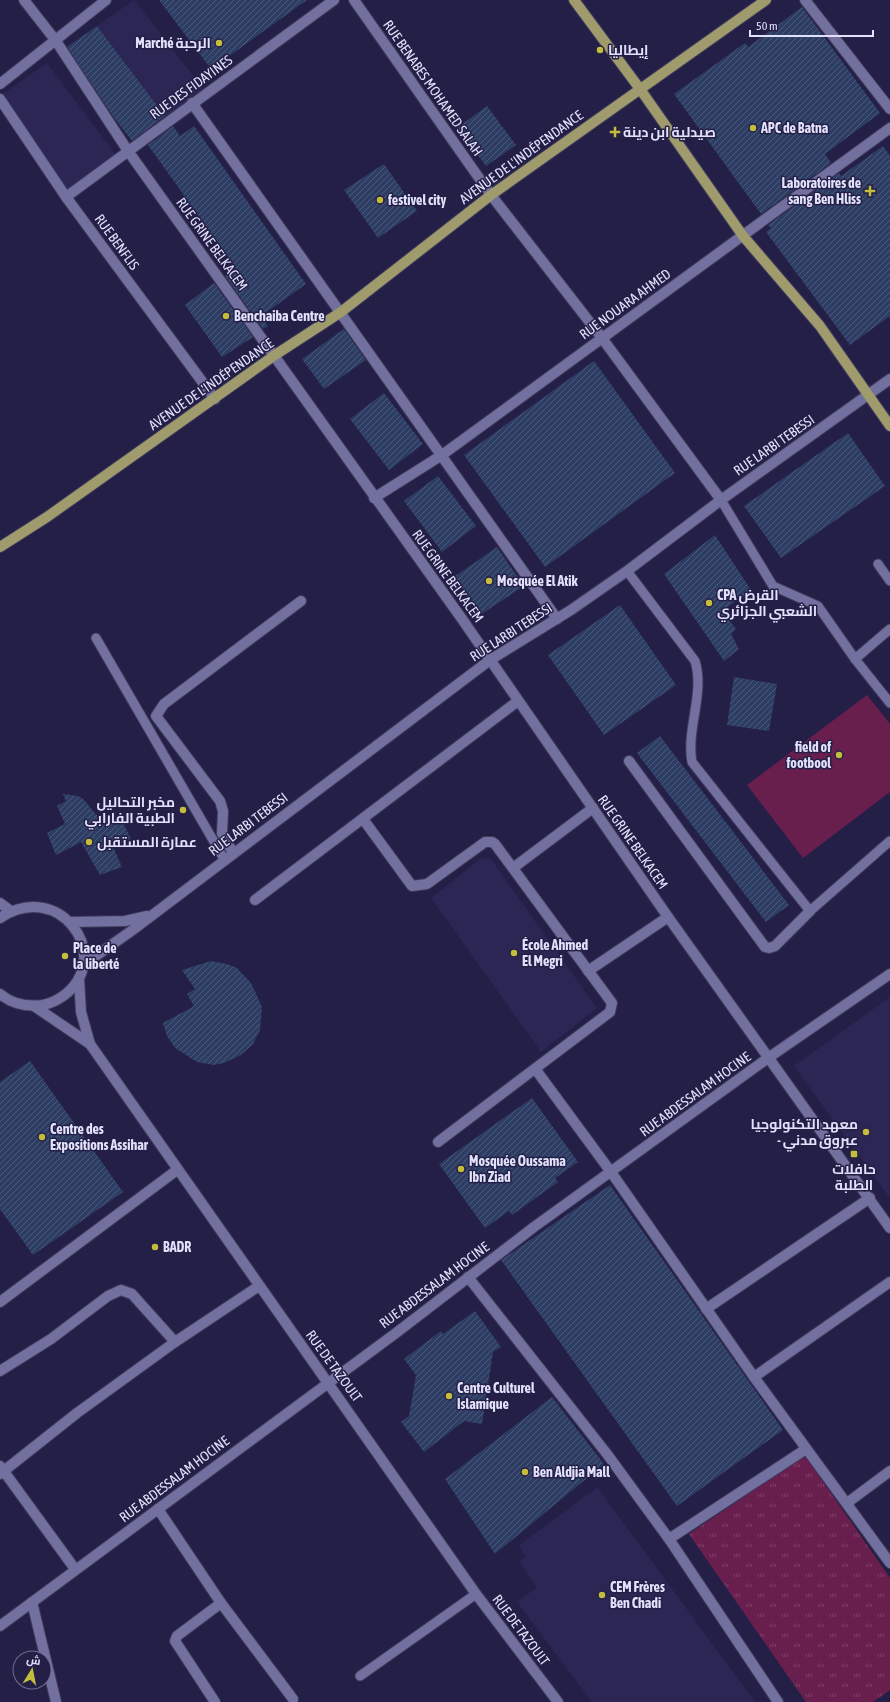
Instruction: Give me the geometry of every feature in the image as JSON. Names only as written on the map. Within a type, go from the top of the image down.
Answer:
[{"type":"main road","points":[[574,0],[640,88],[743,236],[820,326],[890,426]]},
{"type":"main road","name":"AVENUE DE L'INDÉPENDANCE","points":[[0,547],[47,517],[275,355],[341,312],[491,195],[766,0]]},
{"type":"street","name":"RUE GRINE BELKACEM","points":[[24,0],[56,41],[128,151],[275,355],[374,498],[490,660],[668,917],[890,1228]]},
{"type":"street","points":[[0,84],[106,0]]},
{"type":"street","name":"RUE DES FIDAYINES","points":[[66,197],[334,0]]},
{"type":"street","name":"RUE BENABES MOHAMED SALAH","points":[[354,0],[491,195],[602,338],[721,500]]},
{"type":"street","points":[[805,0],[890,110]]},
{"type":"street","name":"RUE BENFLIS","points":[[0,99],[66,197],[215,399]]},
{"type":"street","points":[[192,103],[557,619]]},
{"type":"street","name":"RUE NOUARA AHMED","points":[[374,498],[442,455],[890,128]]},
{"type":"street","name":"RUE LARBI TEBESSI","points":[[83,965],[151,916],[228,856],[490,660],[557,619],[628,571],[721,500],[890,379]]},
{"type":"street","points":[[228,856],[222,832],[223,811],[220,801],[156,716],[164,704],[301,601]]},
{"type":"street","points":[[255,900],[518,701]]},
{"type":"street","points":[[629,761],[765,947],[769,948],[775,946],[810,911]]},
{"type":"street","points":[[513,868],[593,808]]},
{"type":"street","points":[[363,819],[412,886],[427,884],[487,841],[495,844],[610,1000],[612,1009],[536,1070],[438,1142]]},
{"type":"street","points":[[0,903],[11,911]]},
{"type":"street","points":[[0,918],[11,911],[26,906],[42,906],[58,912],[70,922],[79,934],[83,949],[83,965],[79,978],[71,989],[60,998],[48,1004],[34,1006],[5,1002],[0,994]]},
{"type":"street","name":"RUE LARBI TEBESSI","points":[[70,922],[124,921],[151,916]]},
{"type":"street","points":[[588,971],[668,917]]},
{"type":"street","name":"RUE ABDESSALAM HOCINE","points":[[0,1626],[329,1382],[468,1276],[768,1058],[890,974]]},
{"type":"street","name":"RUE DE TAZOULT","points":[[79,978],[81,1012],[90,1044],[259,1286],[329,1382],[476,1594],[553,1700]]},
{"type":"street","name":"RUE DE TAZOULT","points":[[34,1006],[90,1044]]},
{"type":"street","points":[[536,1070],[611,1172],[754,1377],[890,1563]]},
{"type":"street","points":[[0,1302],[177,1170]]},
{"type":"street","points":[[706,1309],[870,1198]]},
{"type":"street","points":[[468,1276],[607,1454],[669,1539],[778,1702]]},
{"type":"street","points":[[754,1377],[890,1282]]},
{"type":"street","points":[[75,1569],[1,1470],[175,1342],[259,1286]]},
{"type":"street","points":[[0,1371],[51,1339],[108,1296],[121,1290],[132,1294],[175,1342]]},
{"type":"street","points":[[669,1539],[806,1449]]},
{"type":"street","points":[[847,1504],[890,1471]]},
{"type":"street","points":[[158,1509],[221,1603],[293,1699]]},
{"type":"street","points":[[32,1602],[56,1702]]},
{"type":"street","points":[[215,1702],[175,1641],[177,1636],[221,1603]]},
{"type":"lane","points":[[721,500],[773,586],[818,606],[855,658],[890,703]]},
{"type":"lane","points":[[878,564],[890,581]]},
{"type":"lane","points":[[628,571],[695,661],[698,675],[691,746],[692,762],[810,911],[890,841]]},
{"type":"lane","points":[[855,658],[890,629]]},
{"type":"lane","points":[[96,638],[228,856]]},
{"type":"lane","points":[[360,1676],[476,1594]]},
{"type":"shaded area","points":[[134,0],[205,91],[166,117],[97,26]]},
{"type":"shaded area","points":[[47,63],[119,159],[66,198],[0,96]]},
{"type":"shaded area","name":"École Ahmed El Megri","points":[[481,858],[491,859],[597,1008],[541,1052],[431,898]]},
{"type":"shaded area","name":"معهد التكنولوجيا - عبروق مدني","points":[[890,997],[890,1198],[794,1066]]},
{"type":"shaded area","name":"CEM Frères Ben Chadi","points":[[598,1487],[755,1702],[592,1702],[517,1602],[537,1587],[519,1561],[526,1557],[519,1545]]},
{"type":"green space","name":"field of footbool","points":[[867,695],[890,724],[890,792],[803,858],[747,785]]},
{"type":"green space","points":[[805,1456],[890,1578],[890,1690],[873,1702],[806,1702],[689,1534]]},
{"type":"building","name":"Marché الرحبة","points":[[159,0],[307,0],[211,69]]},
{"type":"building","points":[[802,7],[880,113],[825,154],[831,163],[761,214],[674,94],[745,43],[748,47]]},
{"type":"building","points":[[97,26],[165,116],[132,141],[112,115],[67,47]]},
{"type":"building","points":[[487,106],[516,145],[486,166],[457,128]]},
{"type":"building","points":[[173,126],[180,136],[194,126],[306,284],[261,316],[268,326],[263,329],[225,276],[236,268],[148,145]]},
{"type":"building","points":[[883,146],[890,156],[890,316],[850,345],[766,232],[771,228],[768,225],[839,173],[841,176]]},
{"type":"building","name":"festivel city","points":[[384,164],[417,211],[378,238],[344,190]]},
{"type":"building","name":"Benchaiba Centre","points":[[214,283],[253,337],[222,357],[185,305]]},
{"type":"building","points":[[344,329],[366,360],[324,389],[302,359]]},
{"type":"building","points":[[594,361],[675,473],[545,567],[464,455]]},
{"type":"building","points":[[384,393],[423,444],[389,470],[350,419]]},
{"type":"building","points":[[848,433],[885,486],[781,558],[744,506]]},
{"type":"building","points":[[438,476],[476,526],[442,552],[404,501]]},
{"type":"building","name":"CPA القرض الشعبي الجزائري","points":[[715,535],[751,590],[722,611],[736,629],[731,634],[739,649],[724,661],[664,574]]},
{"type":"building","name":"Mosquée El Atik","points":[[497,547],[524,586],[480,615],[454,577]]},
{"type":"building","points":[[620,605],[676,685],[604,735],[548,655]]},
{"type":"building","points":[[734,677],[777,684],[769,731],[727,725]]},
{"type":"building","points":[[660,736],[789,905],[766,922],[637,753]]},
{"type":"building","points":[[63,794],[78,796],[83,799],[100,819],[114,816],[120,817],[131,839],[113,847],[122,867],[100,875],[81,842],[56,855],[47,833],[65,824],[57,806],[66,801]]},
{"type":"building","points":[[211,961],[227,964],[237,968],[251,983],[262,1007],[260,1030],[253,1044],[241,1055],[224,1063],[214,1065],[197,1062],[175,1048],[167,1036],[163,1023],[194,1006],[187,994],[195,989],[182,970]]},
{"type":"building","name":"Centre des Expositions Assihar","points":[[30,1061],[123,1192],[33,1255],[0,1209],[0,1082]]},
{"type":"building","points":[[532,1098],[578,1162],[555,1178],[558,1182],[512,1215],[509,1211],[485,1228],[439,1164]]},
{"type":"building","points":[[610,1185],[783,1430],[677,1506],[501,1260]]},
{"type":"building","name":"Centre Culturel Islamique","points":[[475,1311],[501,1347],[493,1352],[482,1424],[464,1421],[424,1452],[401,1422],[409,1416],[416,1375],[404,1359],[441,1331],[443,1334]]},
{"type":"building","name":"Ben Aldjia Mall","points":[[552,1397],[604,1464],[495,1554],[445,1479]]},
{"type":"place","name":"Marché الرحبة","points":[[219,43]]},
{"type":"place","name":"إيطاليا","points":[[600,50]]},
{"type":"place","name":"APC de Batna","points":[[753,128]]},
{"type":"place","name":"صيدلية ابن دينة","points":[[615,132]]},
{"type":"place","name":"Laboratoires de sang Ben Hliss","points":[[870,191]]},
{"type":"place","name":"festivel city","points":[[380,200]]},
{"type":"place","name":"Benchaiba Centre","points":[[226,316]]},
{"type":"place","name":"Mosquée El Atik","points":[[489,581]]},
{"type":"place","name":"CPA القرض الشعبي الجزائري","points":[[709,603]]},
{"type":"place","name":"field of footbool","points":[[839,755]]},
{"type":"place","name":"مخبر التحاليل الطبية الفارابي","points":[[183,810]]},
{"type":"place","name":"عمارة المستقبل","points":[[89,842]]},
{"type":"place","name":"École Ahmed El Megri","points":[[514,953]]},
{"type":"place","name":"Place de la liberté","points":[[65,956]]},
{"type":"place","name":"معهد التكنولوجيا - عبروق مدني","points":[[866,1132]]},
{"type":"place","name":"Centre des Expositions Assihar","points":[[42,1137]]},
{"type":"place","name":"حافلات الطلبة","points":[[854,1154]]},
{"type":"place","name":"Mosquée Oussama Ibn Ziad","points":[[461,1169]]},
{"type":"place","name":"BADR","points":[[155,1247]]},
{"type":"place","name":"Centre Culturel Islamique","points":[[449,1396]]},
{"type":"place","name":"Ben Aldjia Mall","points":[[525,1472]]},
{"type":"place","name":"CEM Frères Ben Chadi","points":[[602,1595]]}]
